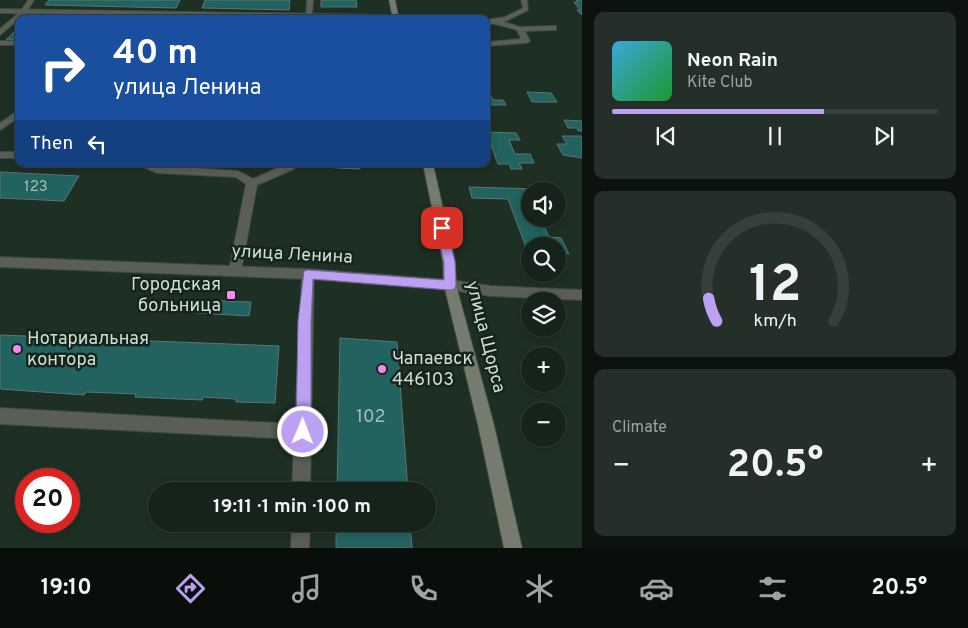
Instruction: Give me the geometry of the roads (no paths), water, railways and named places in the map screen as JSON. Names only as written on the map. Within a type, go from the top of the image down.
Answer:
[{"type":"main road","points":[[392,0],[395,15]]},
{"type":"main road","name":"улица Щорса","points":[[429,167],[449,262],[450,285],[486,425],[513,548]]},
{"type":"street","points":[[21,15],[31,0]]},
{"type":"street","points":[[309,15],[310,0]]},
{"type":"street","points":[[490,22],[514,17],[526,9],[524,0]]},
{"type":"street","points":[[0,11],[238,15]]},
{"type":"street","points":[[0,33],[15,20]]},
{"type":"street","points":[[497,22],[520,29],[553,28]]},
{"type":"street","points":[[490,44],[526,41],[520,29]]},
{"type":"street","points":[[0,43],[15,43]]},
{"type":"street","points":[[0,127],[15,116]]},
{"type":"street","points":[[0,155],[15,155]]},
{"type":"street","points":[[150,167],[157,170],[238,174],[252,183]]},
{"type":"street","points":[[252,183],[290,167]]},
{"type":"street","points":[[235,271],[252,183]]},
{"type":"street","name":"улица Ленина","points":[[0,262],[308,274],[450,285],[491,291],[582,295]]},
{"type":"street","points":[[302,482],[305,321],[308,274]]},
{"type":"street","points":[[0,416],[303,432]]},
{"type":"street","points":[[300,532],[300,548]]},
{"type":"place","name":"Городская больница","points":[[231,295]]},
{"type":"place","name":"Нотариальная контора","points":[[17,349]]},
{"type":"place","name":"Чапаевск 446103","points":[[382,369]]}]
